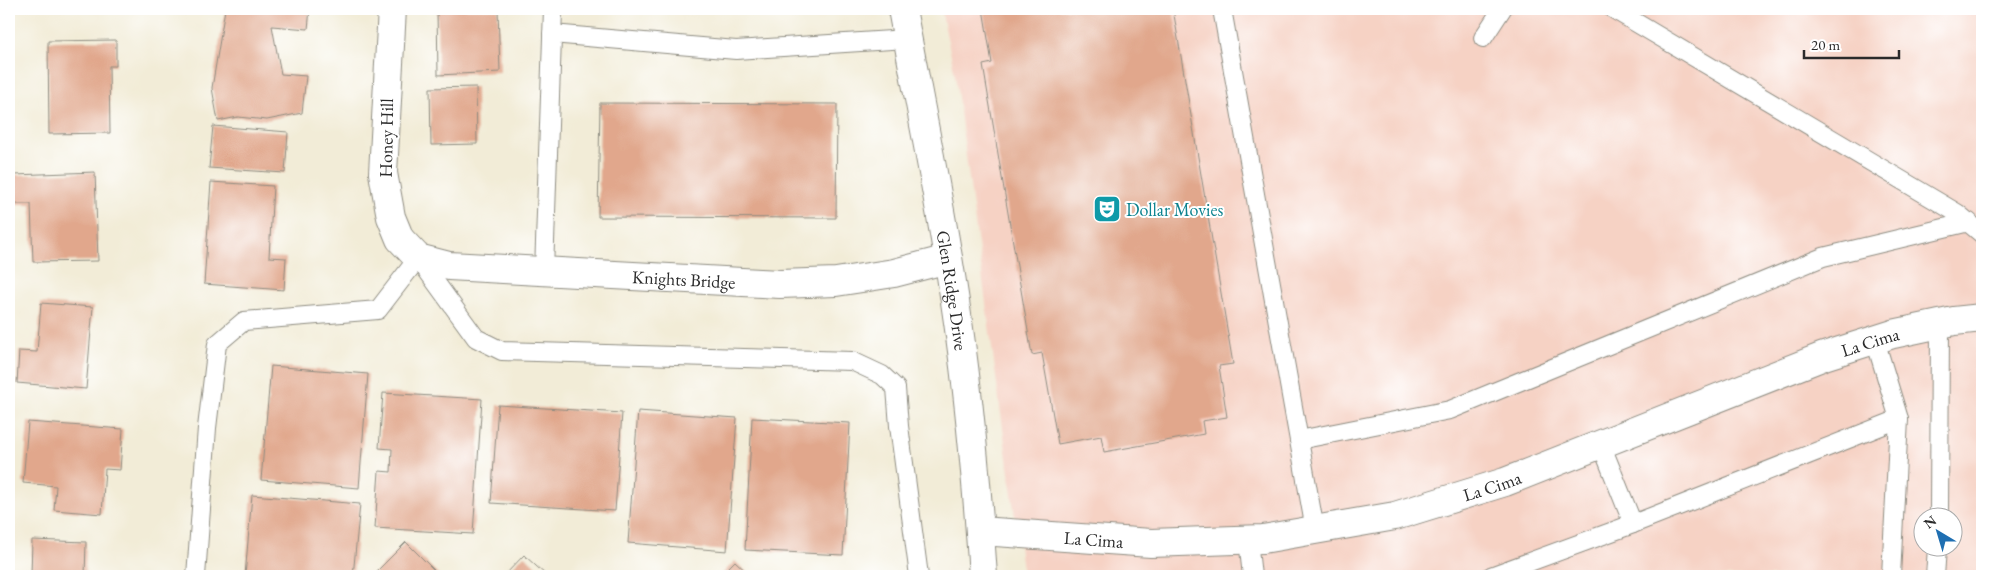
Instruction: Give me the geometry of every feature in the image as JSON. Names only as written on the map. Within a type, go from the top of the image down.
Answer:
[{"type":"street","name":"Honey Hill","points":[[392,9],[383,173],[391,217],[400,240],[418,258]]},
{"type":"street","name":"Glen Ridge Drive","points":[[902,9],[948,259],[962,351],[974,460],[983,576]]},
{"type":"street","name":"Knights Bridge","points":[[418,258],[449,266],[780,284],[836,282],[885,275],[948,259]]},
{"type":"street","name":"La Cima","points":[[980,530],[1151,543],[1248,540],[1395,516],[1505,482],[1824,356],[1875,340],[1940,324],[1982,318]]},
{"type":"lane","points":[[544,271],[553,9]]},
{"type":"lane","points":[[1222,9],[1315,530]]},
{"type":"lane","points":[[1483,38],[1502,9]]},
{"type":"lane","points":[[1613,9],[1957,213],[1976,228]]},
{"type":"lane","points":[[552,34],[736,50],[907,39]]},
{"type":"lane","points":[[1299,440],[1450,410],[1824,257],[1976,228]]},
{"type":"lane","points":[[196,576],[207,428],[217,344],[244,321],[378,310],[418,258],[476,338],[502,351],[852,360],[882,375],[896,388],[899,426],[919,576]]},
{"type":"lane","points":[[1939,508],[1940,324]]},
{"type":"lane","points":[[1875,340],[1899,418],[1891,576]]},
{"type":"lane","points":[[1491,576],[1633,524],[1899,418]]},
{"type":"lane","points":[[1601,444],[1633,524]]},
{"type":"lane","points":[[1248,540],[1252,576]]},
{"type":"lane","points":[[1935,576],[1936,558]]},
{"type":"shaded area","points":[[941,9],[1982,9],[1982,576],[1023,576],[955,75]]},
{"type":"building","points":[[225,9],[310,9],[308,29],[272,26],[281,74],[306,76],[302,113],[267,120],[238,117],[218,121],[212,88]]},
{"type":"building","points":[[437,9],[498,9],[500,72],[438,75]]},
{"type":"building","name":"Dollar Movies","points":[[983,9],[1173,9],[1233,364],[1219,366],[1227,417],[1202,421],[1204,434],[1104,452],[1101,436],[1058,444],[1042,353],[1032,355],[983,65],[992,63]]},
{"type":"building","points":[[116,40],[116,66],[109,66],[110,133],[49,134],[48,41]]},
{"type":"building","points":[[476,87],[477,144],[431,145],[430,88]]},
{"type":"building","points":[[600,103],[837,104],[836,218],[598,217]]},
{"type":"building","points":[[213,126],[288,132],[285,173],[209,168]]},
{"type":"building","points":[[95,172],[98,261],[33,262],[31,204],[15,204],[14,175]]},
{"type":"building","points":[[211,182],[273,186],[269,257],[286,258],[284,290],[204,284]]},
{"type":"building","points":[[41,303],[93,307],[86,389],[17,383],[19,351],[37,352]]},
{"type":"building","points":[[271,366],[368,374],[359,488],[261,480]]},
{"type":"building","points":[[383,393],[482,399],[473,534],[375,528],[379,471],[391,472],[392,449],[379,448]]},
{"type":"building","points":[[498,405],[622,413],[615,511],[491,503]]},
{"type":"building","points":[[638,411],[737,418],[727,551],[628,543]]},
{"type":"building","points":[[752,418],[850,423],[843,555],[745,550]]},
{"type":"building","points":[[28,422],[123,429],[120,470],[105,469],[102,514],[54,510],[56,486],[23,483]]},
{"type":"building","points":[[252,495],[360,504],[353,576],[245,576]]},
{"type":"building","points":[[32,540],[86,542],[85,576],[31,576]]},
{"type":"building","points":[[406,542],[440,576],[372,576]]},
{"type":"building","points":[[524,555],[547,576],[504,576]]},
{"type":"building","points":[[735,561],[751,576],[720,576]]},
{"type":"place","name":"Dollar Movies","points":[[1107,209]]}]
